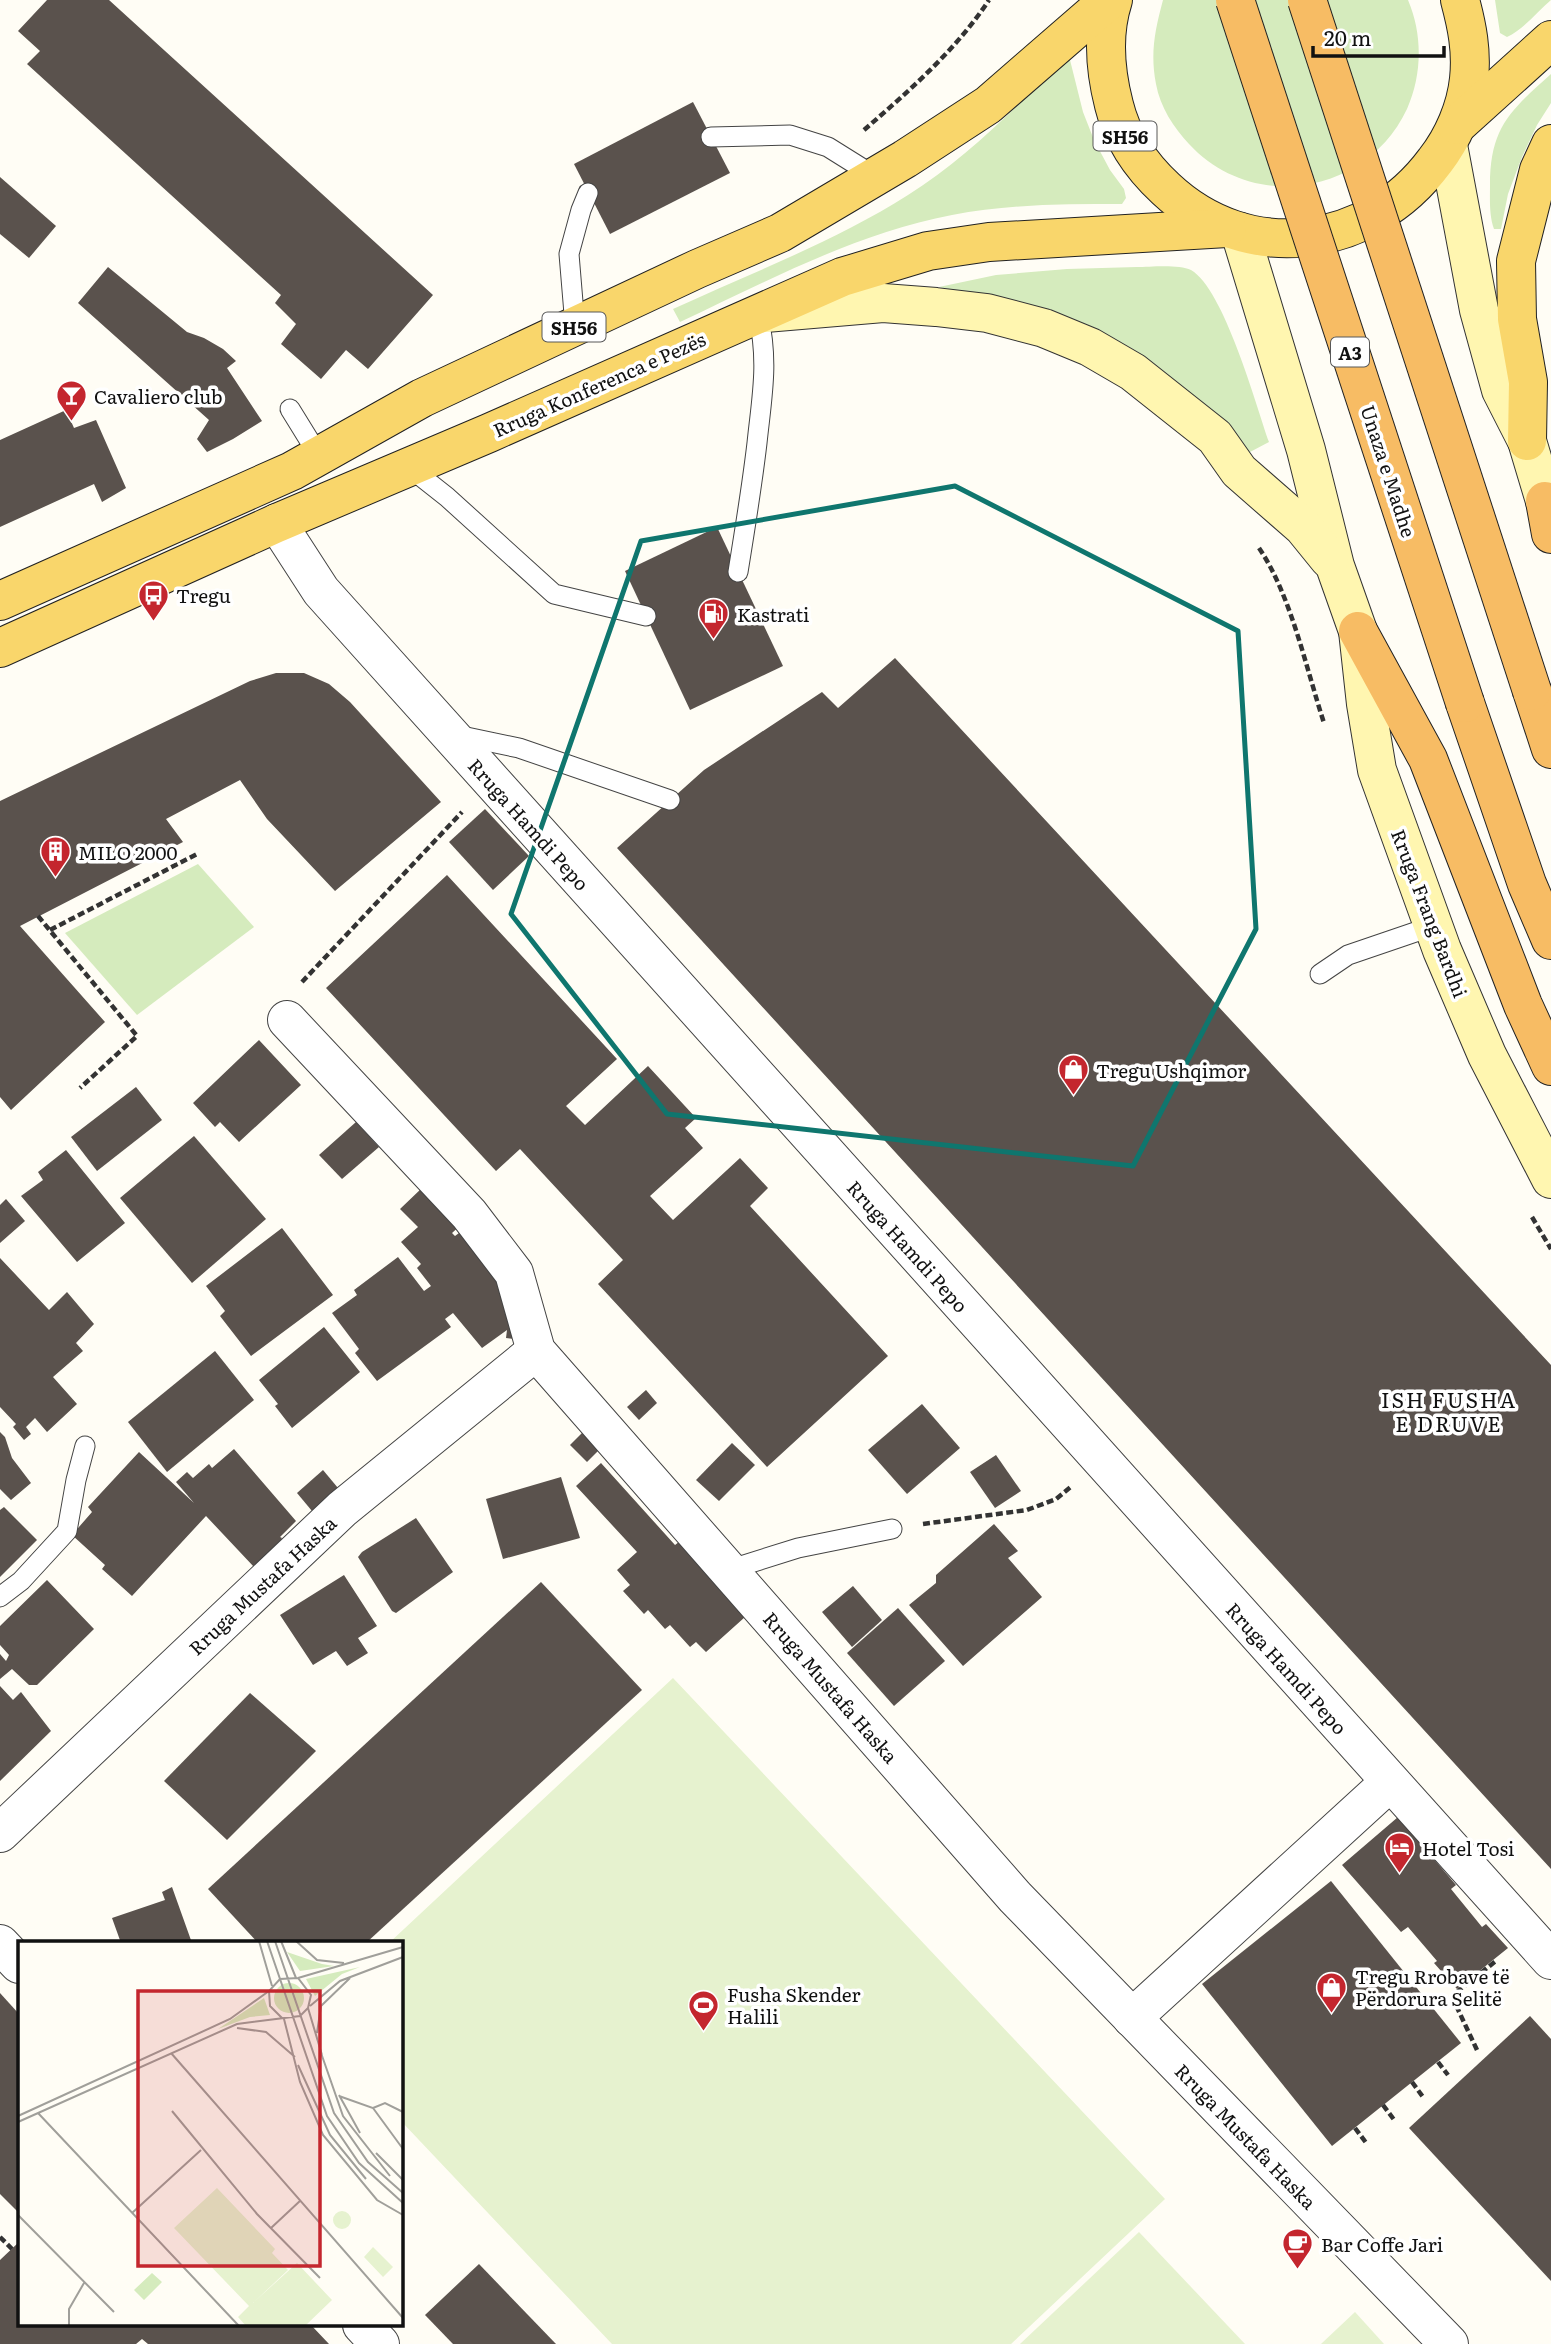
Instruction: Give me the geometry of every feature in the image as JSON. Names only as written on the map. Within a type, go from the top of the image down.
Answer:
[{"type":"highway","name":"Unaza e Madhe","points":[[1235,0],[1465,703],[1527,884],[1551,940]]},
{"type":"highway","points":[[1307,0],[1551,749]]},
{"type":"highway","points":[[1358,631],[1428,759],[1523,1005],[1551,1066]]},
{"type":"main road","name":"SH56","points":[[0,601],[255,488],[319,456],[422,398],[780,233],[876,177],[988,105],[1111,0]]},
{"type":"main road","name":"SH56","points":[[1111,0],[1107,17],[1106,74],[1119,125],[1146,170],[1184,206],[1233,230],[1288,239],[1336,232],[1381,213],[1419,183],[1452,135],[1551,40]]},
{"type":"main road","name":"SH56","points":[[1452,135],[1469,80],[1469,33],[1460,0]]},
{"type":"main road","points":[[1452,135],[1479,310],[1502,390],[1527,442],[1549,516]]},
{"type":"main road","points":[[1527,442],[1528,382],[1517,319],[1516,261],[1539,170],[1551,144]]},
{"type":"main road","name":"Rruga Konferenca e Pezës","points":[[0,649],[277,523],[842,277],[928,251],[989,242],[1233,230]]},
{"type":"main road","points":[[1233,230],[1306,450],[1335,566]]},
{"type":"main road","points":[[758,314],[883,303],[936,307],[987,313],[1044,328],[1090,347],[1133,372],[1215,437],[1239,471],[1303,527],[1335,566]]},
{"type":"main road","name":"Rruga Frang Bardhi","points":[[1335,566],[1358,631],[1377,770],[1433,926],[1487,1055],[1551,1179]]},
{"type":"street","name":"Rruga Hamdi Pepo","points":[[277,523],[321,591],[1551,1959]]},
{"type":"street","name":"Rruga Mustafa Haska","points":[[287,1020],[469,1214],[514,1273],[536,1351],[728,1570],[1015,1897],[1449,2344]]},
{"type":"street","name":"Rruga Mustafa Haska","points":[[0,1833],[342,1509],[536,1351]]},
{"type":"street","points":[[1132,2018],[1390,1782]]},
{"type":"street","points":[[0,1944],[18,1963]]},
{"type":"street","points":[[363,2326],[380,2344]]},
{"type":"lane","points":[[711,137],[790,135],[828,147],[876,177]]},
{"type":"lane","points":[[575,326],[569,254],[581,210],[589,193]]},
{"type":"lane","points":[[738,572],[765,368],[758,314]]},
{"type":"lane","points":[[290,409],[319,456]]},
{"type":"lane","points":[[409,467],[447,497],[554,594],[646,616]]},
{"type":"lane","points":[[449,734],[519,748],[670,800]]},
{"type":"lane","points":[[1320,974],[1348,956],[1433,926]]},
{"type":"lane","points":[[0,1597],[21,1581],[67,1531],[85,1446]]},
{"type":"lane","points":[[728,1570],[799,1548],[892,1529]]},
{"type":"path","points":[[1255,542],[1269,562],[1295,630],[1327,732]]},
{"type":"path","points":[[287,1020],[287,1005],[293,991],[454,822],[488,778]]},
{"type":"path","points":[[50,930],[197,854]]},
{"type":"path","points":[[38,916],[137,1036],[80,1088]]},
{"type":"path","points":[[1529,1211],[1551,1249]]},
{"type":"path","points":[[892,1529],[1027,1510],[1056,1499],[1102,1461]]},
{"type":"path","points":[[1477,2050],[1454,2001],[1457,1992],[1485,1969]]},
{"type":"path","points":[[1438,2062],[1448,2075]]},
{"type":"path","points":[[1412,2082],[1423,2096]]},
{"type":"path","points":[[1383,2105],[1395,2121]]},
{"type":"path","points":[[1355,2128],[1367,2144]]},
{"type":"path","points":[[0,2237],[12,2249]]},
{"type":"highlighted area","points":[[955,486],[1238,631],[1256,929],[1133,1166],[667,1114],[511,914],[641,541]]},
{"type":"green space","points":[[1163,0],[1408,0],[1416,27],[1419,55],[1416,83],[1407,109],[1389,138],[1365,160],[1338,176],[1307,185],[1276,186],[1245,180],[1215,166],[1189,144],[1164,109],[1158,93],[1153,62]]},
{"type":"green space","points":[[1495,0],[1551,0],[1507,37],[1500,33]]},
{"type":"green space","points":[[1069,56],[1083,112],[1094,140],[1124,189],[1126,198],[1122,204],[994,209],[917,223],[813,260],[680,322],[673,309],[852,227],[930,180],[992,130]]},
{"type":"green space","points":[[1551,74],[1551,103],[1522,157],[1508,194],[1501,229],[1494,229],[1490,207],[1491,165],[1499,134],[1514,110]]},
{"type":"green space","points":[[1172,266],[1191,270],[1203,281],[1227,323],[1238,349],[1269,442],[1250,452],[1177,382],[967,293],[939,287],[996,275],[1067,269]]},
{"type":"green space","points":[[198,864],[254,927],[137,1015],[65,933]]},
{"type":"green space","name":"Fusha Skender Halili","points":[[673,1678],[1165,2199],[1011,2344],[612,2344],[402,2122],[402,1941],[391,1941]]},
{"type":"green space","points":[[1139,2232],[1245,2344],[1020,2344]]},
{"type":"green space","points":[[1355,2312],[1384,2344],[1321,2344]]},
{"type":"building","points":[[47,0],[109,0],[433,295],[368,369],[346,350],[321,379],[281,344],[296,324],[275,303],[281,295],[27,64],[40,51],[18,31]]},
{"type":"building","points":[[693,102],[730,173],[610,234],[574,164]]},
{"type":"building","points":[[0,177],[56,226],[29,258],[0,234]]},
{"type":"building","points":[[108,267],[187,332],[223,349],[236,361],[227,368],[262,421],[207,452],[197,439],[209,420],[78,303]]},
{"type":"building","points":[[66,410],[74,428],[96,420],[126,488],[102,502],[94,484],[0,527],[0,440]]},
{"type":"building","name":"Kastrati","points":[[717,527],[783,666],[690,710],[625,571]]},
{"type":"building","name":"Tregu Ushqimor","points":[[895,658],[1551,1365],[1551,1869],[617,848],[704,770],[822,692],[838,708]]},
{"type":"building","points":[[276,673],[304,673],[329,684],[350,702],[441,802],[335,891],[267,819],[240,780],[166,819],[183,842],[20,926],[105,1022],[11,1110],[0,1097],[0,801],[250,681]]},
{"type":"building","points":[[485,809],[529,856],[493,890],[449,842]]},
{"type":"building","points":[[447,875],[617,1059],[566,1106],[585,1125],[648,1066],[696,1118],[685,1128],[703,1148],[650,1196],[673,1220],[740,1158],[768,1188],[750,1206],[888,1356],[767,1467],[598,1284],[623,1260],[520,1149],[496,1171],[326,988]]},
{"type":"building","points":[[259,1040],[301,1085],[239,1142],[220,1122],[215,1127],[193,1103]]},
{"type":"building","points":[[136,1087],[162,1120],[97,1171],[71,1137]]},
{"type":"building","points":[[356,1122],[379,1147],[342,1179],[319,1155]]},
{"type":"building","points":[[194,1136],[266,1219],[192,1283],[120,1198]]},
{"type":"building","points":[[66,1150],[125,1223],[77,1262],[21,1196],[43,1180],[38,1172]]},
{"type":"building","points":[[423,1187],[462,1224],[452,1233],[455,1236],[463,1230],[514,1308],[514,1339],[506,1338],[507,1330],[482,1348],[453,1313],[445,1319],[451,1327],[377,1381],[355,1353],[359,1349],[332,1313],[357,1295],[354,1290],[398,1257],[424,1291],[431,1286],[417,1268],[421,1264],[401,1242],[418,1227],[400,1209]]},
{"type":"building","points":[[6,1199],[25,1221],[0,1243],[0,1205]]},
{"type":"building","points":[[282,1228],[333,1295],[251,1356],[220,1316],[225,1311],[206,1286]]},
{"type":"building","points":[[0,1258],[49,1310],[67,1292],[94,1324],[76,1343],[83,1351],[53,1377],[77,1404],[47,1432],[35,1418],[26,1427],[31,1434],[24,1440],[13,1427],[16,1424],[0,1407]]},
{"type":"building","points":[[324,1327],[360,1372],[292,1428],[259,1380]]},
{"type":"building","points":[[215,1351],[254,1400],[167,1472],[128,1422]]},
{"type":"building","points":[[646,1390],[657,1403],[639,1420],[627,1407]]},
{"type":"building","points":[[922,1404],[960,1448],[907,1494],[868,1450]]},
{"type":"building","points":[[584,1431],[601,1448],[587,1462],[570,1445]]},
{"type":"building","points":[[0,1432],[5,1437],[12,1458],[31,1483],[11,1500],[0,1489]]},
{"type":"building","points":[[732,1443],[755,1465],[719,1501],[696,1480]]},
{"type":"building","points":[[234,1449],[296,1521],[280,1537],[282,1538],[278,1545],[254,1567],[206,1516],[132,1596],[102,1569],[105,1565],[72,1535],[92,1512],[88,1507],[139,1452],[194,1503],[176,1482],[187,1472],[193,1478],[209,1464],[212,1468]]},
{"type":"building","points":[[996,1455],[1021,1491],[995,1508],[970,1472]]},
{"type":"building","points":[[601,1463],[675,1545],[684,1538],[745,1617],[706,1652],[696,1642],[690,1647],[670,1625],[665,1629],[648,1610],[644,1614],[623,1591],[630,1585],[617,1570],[637,1552],[576,1486]]},
{"type":"building","points":[[323,1470],[343,1494],[317,1517],[297,1493]]},
{"type":"building","points":[[561,1477],[580,1538],[503,1559],[486,1499]]},
{"type":"building","points":[[4,1507],[37,1540],[0,1577],[0,1510]]},
{"type":"building","points":[[416,1518],[453,1572],[396,1613],[392,1611],[358,1557]]},
{"type":"building","points":[[994,1524],[1018,1551],[1008,1558],[1042,1597],[963,1666],[909,1605],[936,1583],[936,1575]]},
{"type":"building","points":[[344,1575],[377,1626],[358,1638],[368,1653],[347,1666],[336,1651],[313,1665],[280,1615]]},
{"type":"building","points":[[47,1580],[94,1629],[37,1685],[29,1685],[12,1669],[0,1679],[0,1654],[6,1661],[9,1655],[0,1645],[0,1626]]},
{"type":"building","points":[[541,1582],[642,1690],[368,1941],[256,1941],[208,1889]]},
{"type":"building","points":[[853,1586],[882,1620],[852,1647],[822,1612]]},
{"type":"building","points":[[898,1608],[945,1661],[894,1706],[847,1653]]},
{"type":"building","points":[[0,1686],[13,1700],[21,1692],[51,1731],[0,1781]]},
{"type":"building","points":[[250,1693],[316,1751],[227,1840],[164,1781]]},
{"type":"building","points":[[1398,1817],[1456,1885],[1451,1889],[1482,1927],[1486,1924],[1508,1948],[1457,1989],[1408,1927],[1401,1932],[1342,1865]]},
{"type":"building","name":"Tregu Rrobave të Përdorura Selitë","points":[[1331,1881],[1461,2043],[1332,2146],[1202,1984]]},
{"type":"building","points":[[172,1887],[191,1941],[120,1941],[112,1918],[165,1900],[162,1892]]},
{"type":"building","points":[[0,1993],[18,2013],[18,2212],[0,2194]]},
{"type":"building","points":[[1530,2016],[1551,2039],[1551,2281],[1409,2128]]},
{"type":"building","points":[[18,2243],[18,2326],[312,2326],[329,2344],[148,2344],[142,2339],[136,2344],[0,2344],[0,2260]]},
{"type":"building","points":[[479,2264],[556,2344],[453,2344],[425,2315]]},
{"type":"place","name":"Cavaliero club","points":[[71,423]]},
{"type":"place","name":"Tregu","points":[[153,622]]},
{"type":"place","name":"Kastrati","points":[[714,641]]},
{"type":"place","name":"MILO 2000","points":[[55,879]]},
{"type":"place","name":"Tregu Ushqimor","points":[[1073,1097]]},
{"type":"place","name":"Hotel Tosi","points":[[1399,1875]]},
{"type":"place","name":"Tregu Rrobave të Përdorura Selitë","points":[[1332,2014]]},
{"type":"place","name":"Fusha Skender Halili","points":[[704,2032]]},
{"type":"place","name":"Bar Coffe Jari","points":[[1298,2271]]},
{"type":"district","name":"ISH FUSHA E DRUVE","points":[[1449,1410]]}]
